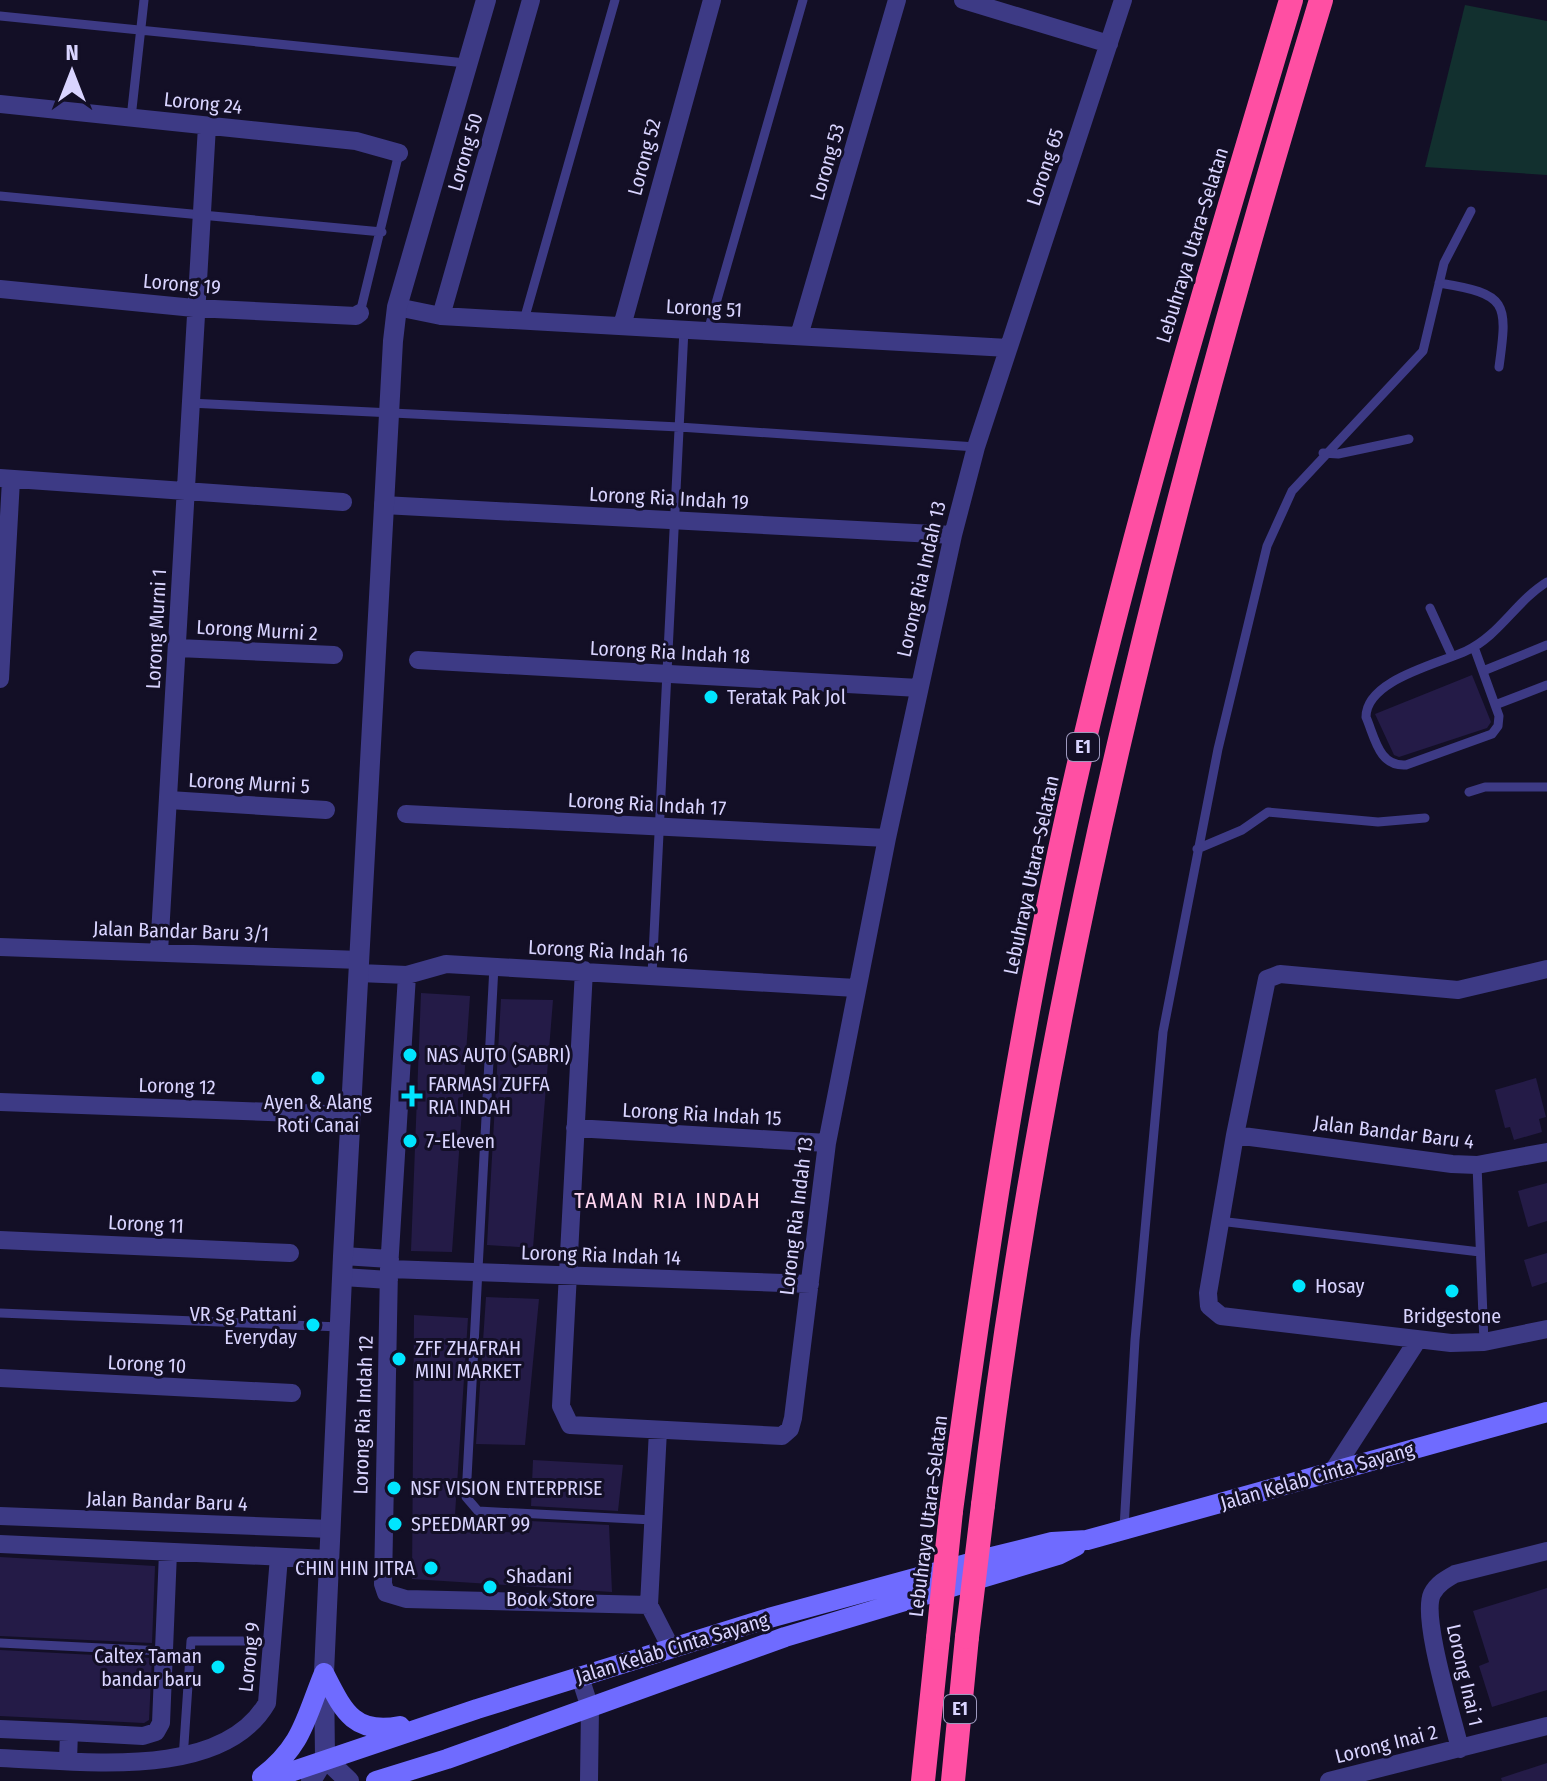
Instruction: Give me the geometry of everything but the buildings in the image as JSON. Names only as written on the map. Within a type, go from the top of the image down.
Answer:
[{"type":"highway","name":"Lebuhraya Utara–Selatan","points":[[923,1781],[951,1511],[995,1192],[1032,988],[1074,788],[1144,504],[1189,338],[1291,0]]},
{"type":"highway","name":"E1","points":[[953,1781],[1001,1352],[1089,868],[1169,532],[1321,0]]},
{"type":"main road","name":"Jalan Kelab Cinta Sayang","points":[[264,1781],[325,1758],[671,1648],[992,1557],[1052,1542],[1087,1540],[1547,1412]]},
{"type":"main road","name":"Jalan Kelab Cinta Sayang","points":[[376,1781],[785,1637],[1058,1555],[1087,1540]]},
{"type":"main road","points":[[324,1673],[348,1715],[364,1726],[381,1729],[415,1723],[435,1725]]},
{"type":"main road","points":[[257,1781],[288,1755],[301,1735],[324,1673]]},
{"type":"street","points":[[311,1781],[325,1758],[324,1673],[343,1256],[387,413],[397,307],[486,0]]},
{"type":"street","name":"Lorong 50","points":[[441,316],[531,0]]},
{"type":"street","name":"Lorong 52","points":[[622,326],[712,0]]},
{"type":"street","name":"Lorong 53","points":[[799,336],[897,0]]},
{"type":"street","points":[[963,0],[1109,44]]},
{"type":"street","name":"Lorong 65","points":[[1008,348],[1123,0]]},
{"type":"street","name":"Lorong 24","points":[[0,104],[356,141],[399,153]]},
{"type":"street","name":"Lorong Murni 1","points":[[159,952],[178,648],[194,308],[207,126]]},
{"type":"street","name":"Lorong 19","points":[[0,289],[194,308],[356,316],[360,313]]},
{"type":"street","name":"Lorong 51","points":[[397,307],[441,316],[1008,348]]},
{"type":"street","name":"Lorong Ria Indah 13","points":[[584,970],[561,1406],[564,1417],[570,1425],[772,1438],[787,1433],[793,1418],[827,1143],[856,988],[953,535],[976,447],[1008,348]]},
{"type":"street","points":[[0,679],[5,479],[343,502]]},
{"type":"street","name":"Lorong Ria Indah 19","points":[[383,505],[953,535]]},
{"type":"street","name":"Lorong Murni 2","points":[[178,648],[334,655]]},
{"type":"street","name":"Lorong Ria Indah 18","points":[[418,660],[919,688]]},
{"type":"street","name":"Lorong Murni 5","points":[[169,800],[326,810]]},
{"type":"street","name":"Lorong Ria Indah 17","points":[[406,814],[887,838]]},
{"type":"street","name":"Jalan Bandar Baru 3/1","points":[[0,947],[159,952],[359,967]]},
{"type":"street","name":"Lorong Ria Indah 16","points":[[359,967],[407,975],[446,964],[494,966],[856,988]]},
{"type":"street","points":[[1547,969],[1458,990],[1280,974],[1267,979],[1235,1135],[1208,1293],[1209,1306],[1214,1313],[1229,1318],[1417,1341],[1484,1342],[1547,1329]]},
{"type":"street","name":"Lorong Ria Indah 12","points":[[407,975],[389,1269],[380,1572],[386,1593],[406,1599],[649,1605]]},
{"type":"street","name":"Lorong 12","points":[[0,1102],[352,1115]]},
{"type":"street","name":"Lorong Ria Indah 15","points":[[575,1128],[827,1143]]},
{"type":"street","name":"Jalan Bandar Baru 4","points":[[1235,1135],[1418,1161],[1477,1165],[1547,1152]]},
{"type":"street","name":"Lorong 11","points":[[0,1240],[290,1253]]},
{"type":"street","name":"Lorong Ria Indah 14","points":[[343,1256],[389,1269]]},
{"type":"street","name":"Lorong Ria Indah 14","points":[[343,1277],[389,1269],[810,1284]]},
{"type":"street","points":[[1333,1471],[1417,1341]]},
{"type":"street","name":"Lorong 10","points":[[0,1378],[292,1393]]},
{"type":"street","points":[[658,1430],[649,1605],[671,1648]]},
{"type":"street","name":"Jalan Bandar Baru 4","points":[[0,1516],[331,1529]]},
{"type":"street","points":[[0,1544],[329,1559]]},
{"type":"street","name":"Lorong Inai 1","points":[[1460,1749],[1430,1624],[1432,1593],[1442,1581],[1455,1574],[1547,1551]]},
{"type":"street","points":[[0,1729],[143,1736],[156,1732],[161,1723],[168,1552]]},
{"type":"street","name":"Lorong 9","points":[[0,1758],[184,1772],[228,1747],[258,1720],[267,1703],[279,1557]]},
{"type":"street","points":[[580,1677],[590,1708],[589,1781]]},
{"type":"street","name":"Lorong Inai 2","points":[[1329,1781],[1547,1726]]},
{"type":"street","points":[[68,1761],[69,1732]]},
{"type":"street","points":[[325,1758],[349,1781]]},
{"type":"lane","points":[[131,118],[144,0]]},
{"type":"lane","points":[[524,320],[615,0]]},
{"type":"lane","points":[[708,331],[803,0]]},
{"type":"lane","points":[[0,16],[468,63]]},
{"type":"lane","points":[[360,313],[399,153]]},
{"type":"lane","points":[[0,196],[382,232]]},
{"type":"lane","points":[[1124,1530],[1135,1340],[1153,1179],[1163,1032],[1197,849],[1267,546],[1292,491],[1323,453],[1419,357],[1428,341],[1448,253],[1471,211]]},
{"type":"lane","points":[[1439,283],[1477,291],[1497,300],[1505,312],[1499,367]]},
{"type":"lane","points":[[652,975],[684,329]]},
{"type":"lane","points":[[189,403],[679,427],[976,447]]},
{"type":"lane","points":[[1323,453],[1338,454],[1409,439]]},
{"type":"lane","points":[[1474,647],[1495,705],[1498,726],[1492,734],[1406,765],[1394,766],[1385,761],[1366,717],[1372,698],[1392,683],[1474,647],[1547,582]]},
{"type":"lane","points":[[1430,608],[1452,656]]},
{"type":"lane","points":[[1483,671],[1547,645]]},
{"type":"lane","points":[[1495,705],[1547,685]]},
{"type":"lane","points":[[1469,792],[1501,786],[1547,787]]},
{"type":"lane","points":[[1197,849],[1242,830],[1268,812],[1378,822],[1425,818]]},
{"type":"lane","points":[[494,966],[465,1489],[468,1504],[478,1511],[653,1520]]},
{"type":"lane","points":[[1477,1165],[1484,1342]]},
{"type":"lane","points":[[1219,1221],[1480,1252]]},
{"type":"lane","points":[[0,1313],[341,1327]]},
{"type":"lane","points":[[184,1772],[191,1641],[273,1641]]},
{"type":"lane","points":[[0,1643],[163,1651]]},
{"type":"green space","points":[[1465,5],[1547,21],[1547,175],[1425,167]]},
{"type":"place","name":"Teratak Pak Jol","points":[[711,697]]},
{"type":"place","name":"NAS AUTO (SABRI)","points":[[410,1055]]},
{"type":"place","name":"Ayen & Alang Roti Canai","points":[[318,1078]]},
{"type":"place","name":"FARMASI ZUFFA RIA INDAH","points":[[412,1096]]},
{"type":"place","name":"7-Eleven","points":[[410,1141]]},
{"type":"place","name":"Hosay","points":[[1299,1286]]},
{"type":"place","name":"Bridgestone","points":[[1452,1291]]},
{"type":"place","name":"VR Sg Pattani Everyday","points":[[313,1325]]},
{"type":"place","name":"ZFF ZHAFRAH MINI MARKET","points":[[399,1359]]},
{"type":"place","name":"NSF VISION ENTERPRISE","points":[[394,1488]]},
{"type":"place","name":"SPEEDMART 99","points":[[395,1524]]},
{"type":"place","name":"CHIN HIN JITRA","points":[[431,1568]]},
{"type":"place","name":"Shadani Book Store","points":[[490,1587]]},
{"type":"place","name":"Caltex Taman bandar baru","points":[[218,1667]]},
{"type":"district","name":"TAMAN RIA INDAH","points":[[668,1200]]}]
